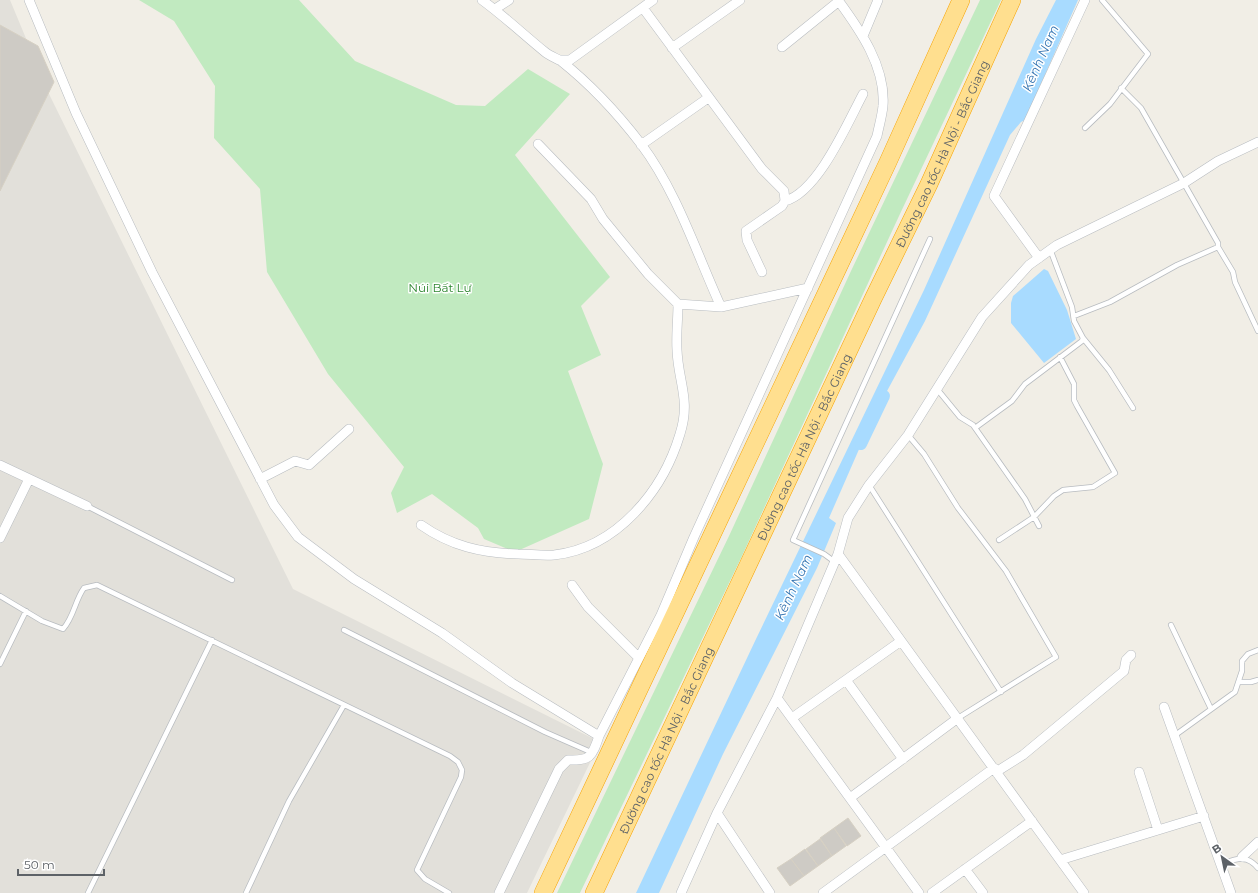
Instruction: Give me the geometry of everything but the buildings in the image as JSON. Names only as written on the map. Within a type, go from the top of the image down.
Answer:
[{"type":"highway","points":[[543,893],[888,162],[961,0]]},
{"type":"highway","name":"Đường cao tốc Hà Nội - Bắc Giang","points":[[594,893],[873,299],[929,184],[1012,0]]},
{"type":"street","points":[[29,0],[76,113],[152,272],[274,505],[298,537],[361,583],[442,633],[512,683],[599,736]]},
{"type":"street","points":[[482,0],[547,53],[559,60],[581,78],[625,124],[641,145],[664,181],[694,244],[720,307]]},
{"type":"street","points":[[495,10],[509,0]]},
{"type":"street","points":[[559,60],[570,60],[653,0]]},
{"type":"street","points":[[672,48],[740,0]]},
{"type":"street","points":[[499,893],[562,765],[568,760],[583,760],[593,753],[599,736],[661,615],[694,537],[877,136],[883,106],[881,81],[863,36],[838,0],[782,47]]},
{"type":"street","points":[[863,36],[878,0]]},
{"type":"street","points":[[1039,258],[994,196],[1086,0]]},
{"type":"street","points":[[643,8],[708,98],[762,169],[784,191],[785,201],[782,206],[746,231],[747,240],[762,272]]},
{"type":"street","points":[[785,201],[792,199],[803,191],[826,164],[863,94]]},
{"type":"street","points":[[641,145],[708,98]]},
{"type":"street","points":[[681,893],[717,813],[777,698],[837,558],[848,518],[869,486],[908,435],[982,318],[1029,265],[1050,249],[1184,183],[1218,161],[1258,142]]},
{"type":"street","points":[[538,144],[591,199],[603,219],[648,274],[678,304],[720,307],[808,288]]},
{"type":"street","points":[[421,525],[434,534],[456,543],[490,553],[543,555],[554,555],[586,547],[618,528],[645,502],[667,466],[681,433],[686,403],[677,351],[678,304]]},
{"type":"street","points":[[260,479],[295,461],[309,465],[350,429]]},
{"type":"street","points":[[0,465],[87,506]]},
{"type":"street","points":[[0,538],[29,479]]},
{"type":"street","points":[[837,558],[958,718],[1084,893]]},
{"type":"street","points":[[572,585],[588,607],[639,658]]},
{"type":"street","points":[[792,718],[901,641]]},
{"type":"street","points":[[823,893],[995,770],[1023,755],[1124,671],[1126,660],[1131,656]]},
{"type":"street","points":[[846,680],[903,759]]},
{"type":"street","points":[[777,698],[919,893]]},
{"type":"street","points":[[1164,707],[1231,893]]},
{"type":"street","points":[[850,798],[958,718]]},
{"type":"street","points":[[1139,772],[1158,830]]},
{"type":"street","points":[[717,813],[770,893]]},
{"type":"street","points":[[1060,860],[1204,816]]},
{"type":"street","points":[[932,893],[1032,821]]},
{"type":"street","points":[[1242,857],[1258,842]]},
{"type":"street","points":[[965,869],[983,893]]},
{"type":"lane","points":[[1085,128],[1110,104],[1148,54],[1102,0]]},
{"type":"lane","points":[[1121,88],[1141,108],[1218,243],[1218,247],[1233,272],[1235,282],[1258,331]]},
{"type":"lane","points":[[837,558],[824,554],[793,540],[930,239]]},
{"type":"lane","points":[[1074,316],[1110,302],[1177,265],[1218,247]]},
{"type":"lane","points":[[1050,249],[1083,338],[1109,370],[1133,408]]},
{"type":"lane","points":[[975,428],[1012,401],[1025,384],[1082,341],[1083,338]]},
{"type":"lane","points":[[999,540],[1034,517],[1054,496],[1063,490],[1093,487],[1115,474],[1074,400],[1074,384],[1060,357]]},
{"type":"lane","points":[[937,389],[960,417],[975,428],[1025,499],[1039,526]]},
{"type":"lane","points":[[908,435],[924,454],[958,508],[1006,571],[1056,657],[958,718]]},
{"type":"lane","points":[[869,486],[1001,692]]},
{"type":"lane","points":[[87,506],[232,580]]},
{"type":"lane","points":[[0,596],[42,621],[63,629],[67,624],[80,593],[84,588],[97,585],[450,756],[458,762],[462,770],[461,777],[417,870],[425,879],[449,893]]},
{"type":"lane","points":[[0,664],[26,611]]},
{"type":"lane","points":[[1171,624],[1211,709]]},
{"type":"lane","points":[[344,630],[545,732],[593,753]]},
{"type":"lane","points":[[88,893],[212,640]]},
{"type":"lane","points":[[1174,736],[1235,692],[1240,682],[1242,661],[1248,654],[1258,650]]},
{"type":"lane","points":[[1240,682],[1251,682],[1258,680]]},
{"type":"lane","points":[[246,893],[289,801],[344,705]]},
{"type":"lane","points":[[1221,864],[1242,857],[1253,862],[1258,868]]},
{"type":"shaded area","points":[[0,0],[10,0],[50,96],[293,589],[600,742],[527,893],[0,893]]},
{"type":"green space","name":"Núi Bất Lự","points":[[139,0],[299,0],[355,61],[456,105],[485,106],[528,69],[570,94],[515,155],[610,277],[581,306],[601,355],[568,371],[603,464],[589,519],[515,552],[484,539],[478,528],[432,494],[397,513],[391,493],[404,467],[328,374],[267,272],[260,189],[214,138],[215,86],[174,21]]},
{"type":"green space","points":[[980,0],[1001,0],[899,216],[742,556],[580,893],[557,893],[729,536],[851,271]]},
{"type":"water","name":"Kênh Nam","points":[[1056,0],[1078,0],[1025,120],[1021,122],[1010,135],[925,321],[874,415],[829,518],[836,523],[817,568],[723,754],[659,893],[636,893],[924,290],[1036,39]]},
{"type":"water","points":[[1044,269],[1048,271],[1067,310],[1076,339],[1044,363],[1011,323],[1011,303],[1013,296]]},
{"type":"waterway","name":"Kênh Nam","points":[[861,444],[884,396]]}]
